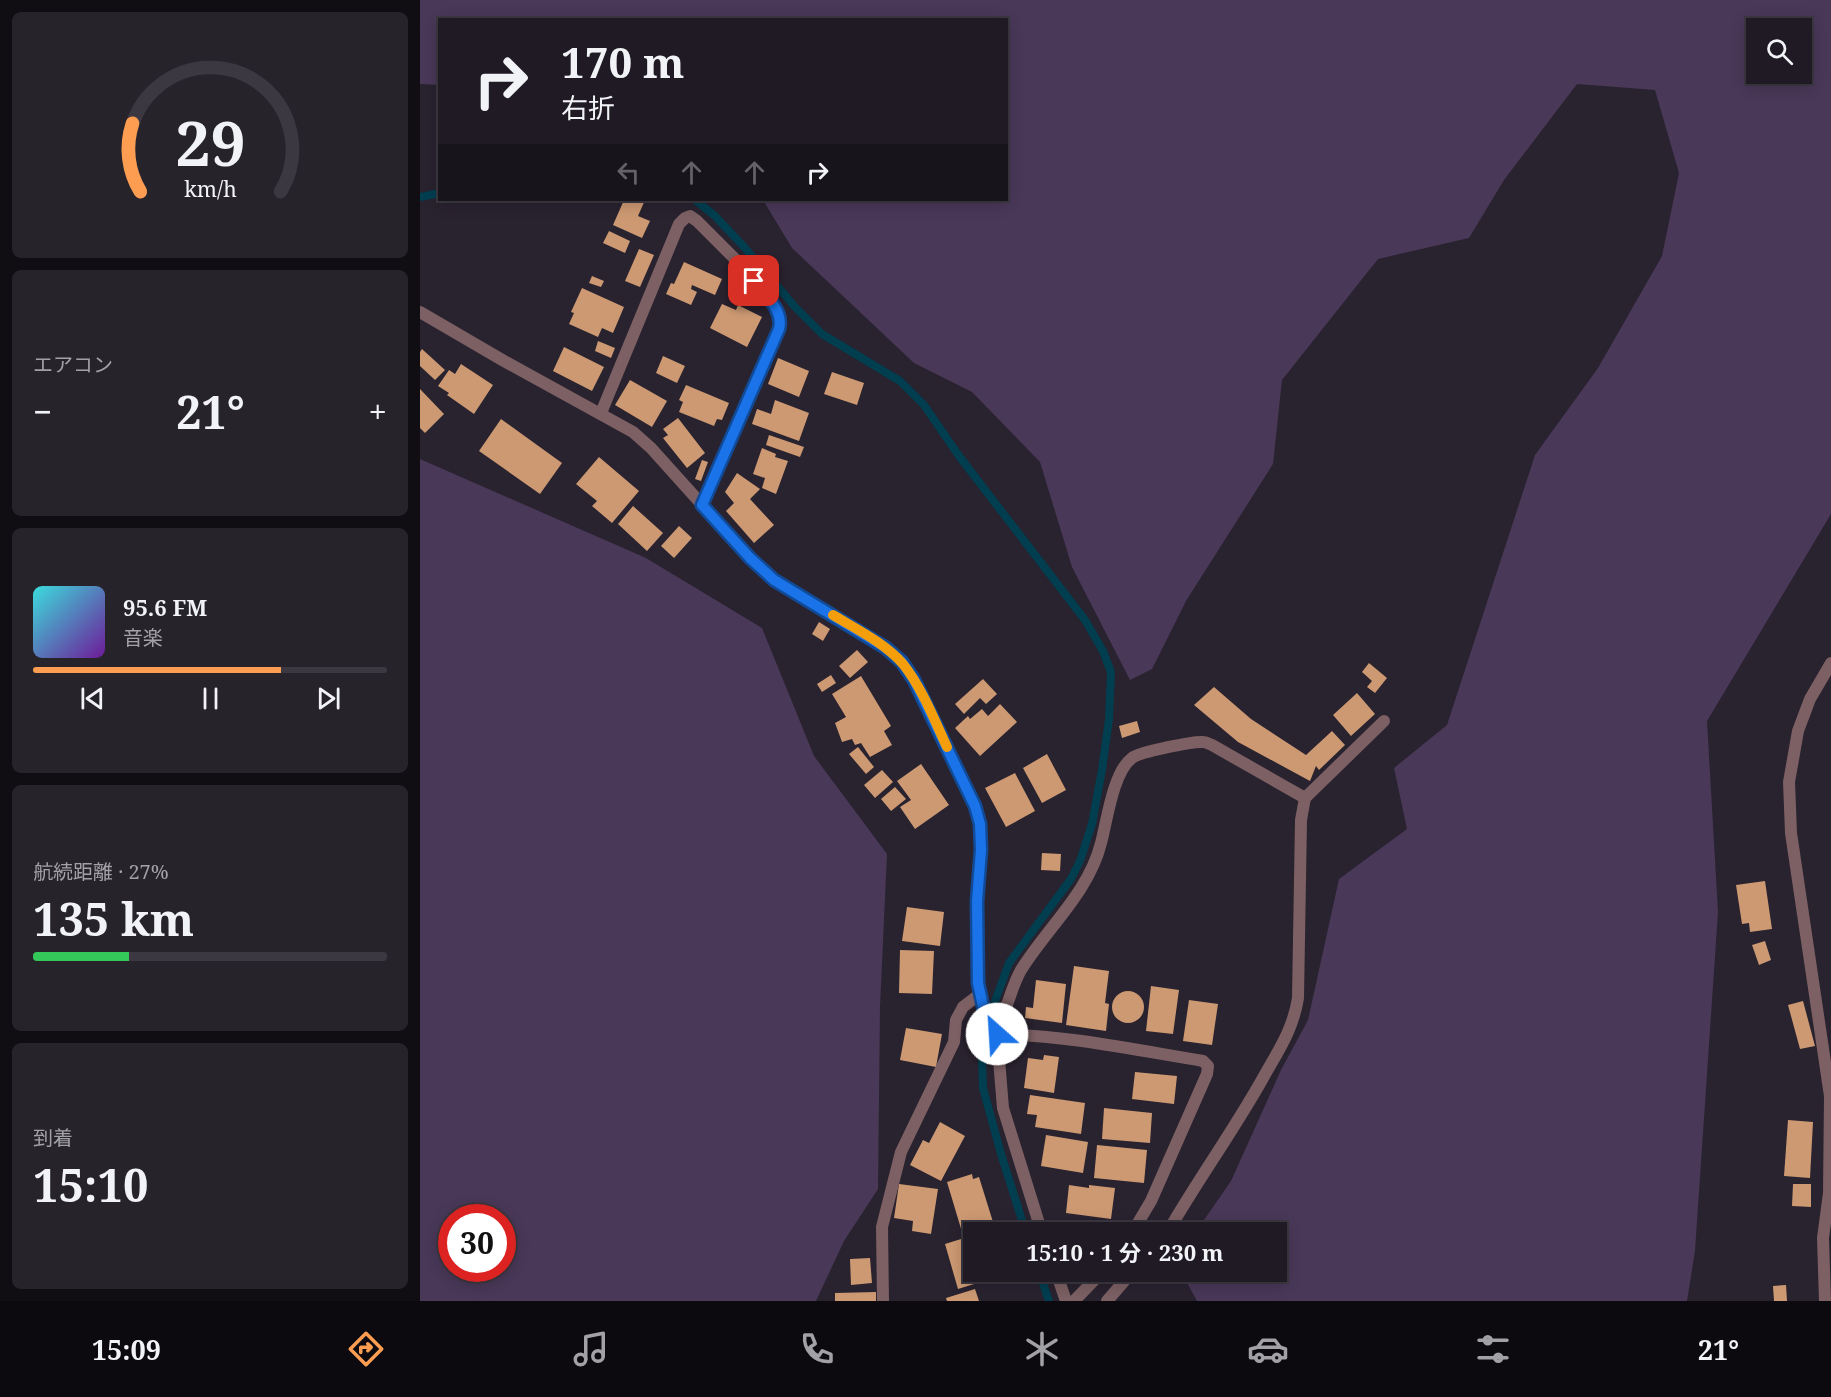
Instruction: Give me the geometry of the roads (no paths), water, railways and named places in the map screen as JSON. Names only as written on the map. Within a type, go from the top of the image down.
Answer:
[{"type":"street","points":[[601,413],[679,224],[690,216],[698,221],[742,266],[777,311],[781,320],[702,505]]},
{"type":"street","points":[[420,312],[633,432],[651,448],[750,558],[774,580],[886,648],[902,662],[914,680],[971,797],[980,824],[981,850],[977,912],[978,983],[984,1011],[996,1032],[1003,1108],[1039,1222]]},
{"type":"street","points":[[1826,1301],[1823,1238],[1829,1214],[1831,1145],[1829,1072],[1791,833],[1789,782],[1798,731],[1810,699],[1831,663]]},
{"type":"street","points":[[1174,1222],[1251,1098],[1289,1032],[1295,1017],[1298,998],[1300,820],[1305,798],[1384,721]]},
{"type":"street","points":[[996,1032],[1013,984],[1022,968],[1096,864],[1115,787],[1124,767],[1132,757],[1145,752],[1202,741],[1305,798]]},
{"type":"street","points":[[883,1301],[882,1227],[901,1152],[954,1042],[956,1020],[963,1007],[980,994]]},
{"type":"street","points":[[996,1032],[1027,1034],[1203,1061],[1208,1066],[1151,1201],[1139,1222]]},
{"type":"street","points":[[1059,1282],[1066,1301]]},
{"type":"street","points":[[1074,1301],[1092,1282]]},
{"type":"street","points":[[1107,1301],[1123,1282]]},
{"type":"waterway","points":[[420,197],[438,193]]},
{"type":"waterway","points":[[696,201],[714,215],[795,307],[822,334],[900,381],[924,405],[959,456],[1085,620],[1103,651],[1111,672],[1109,719],[1102,770],[1092,824],[1080,861],[1071,879],[1009,963],[994,1004],[982,1058],[983,1088],[1023,1222]]},
{"type":"waterway","points":[[1042,1282],[1049,1301]]}]
